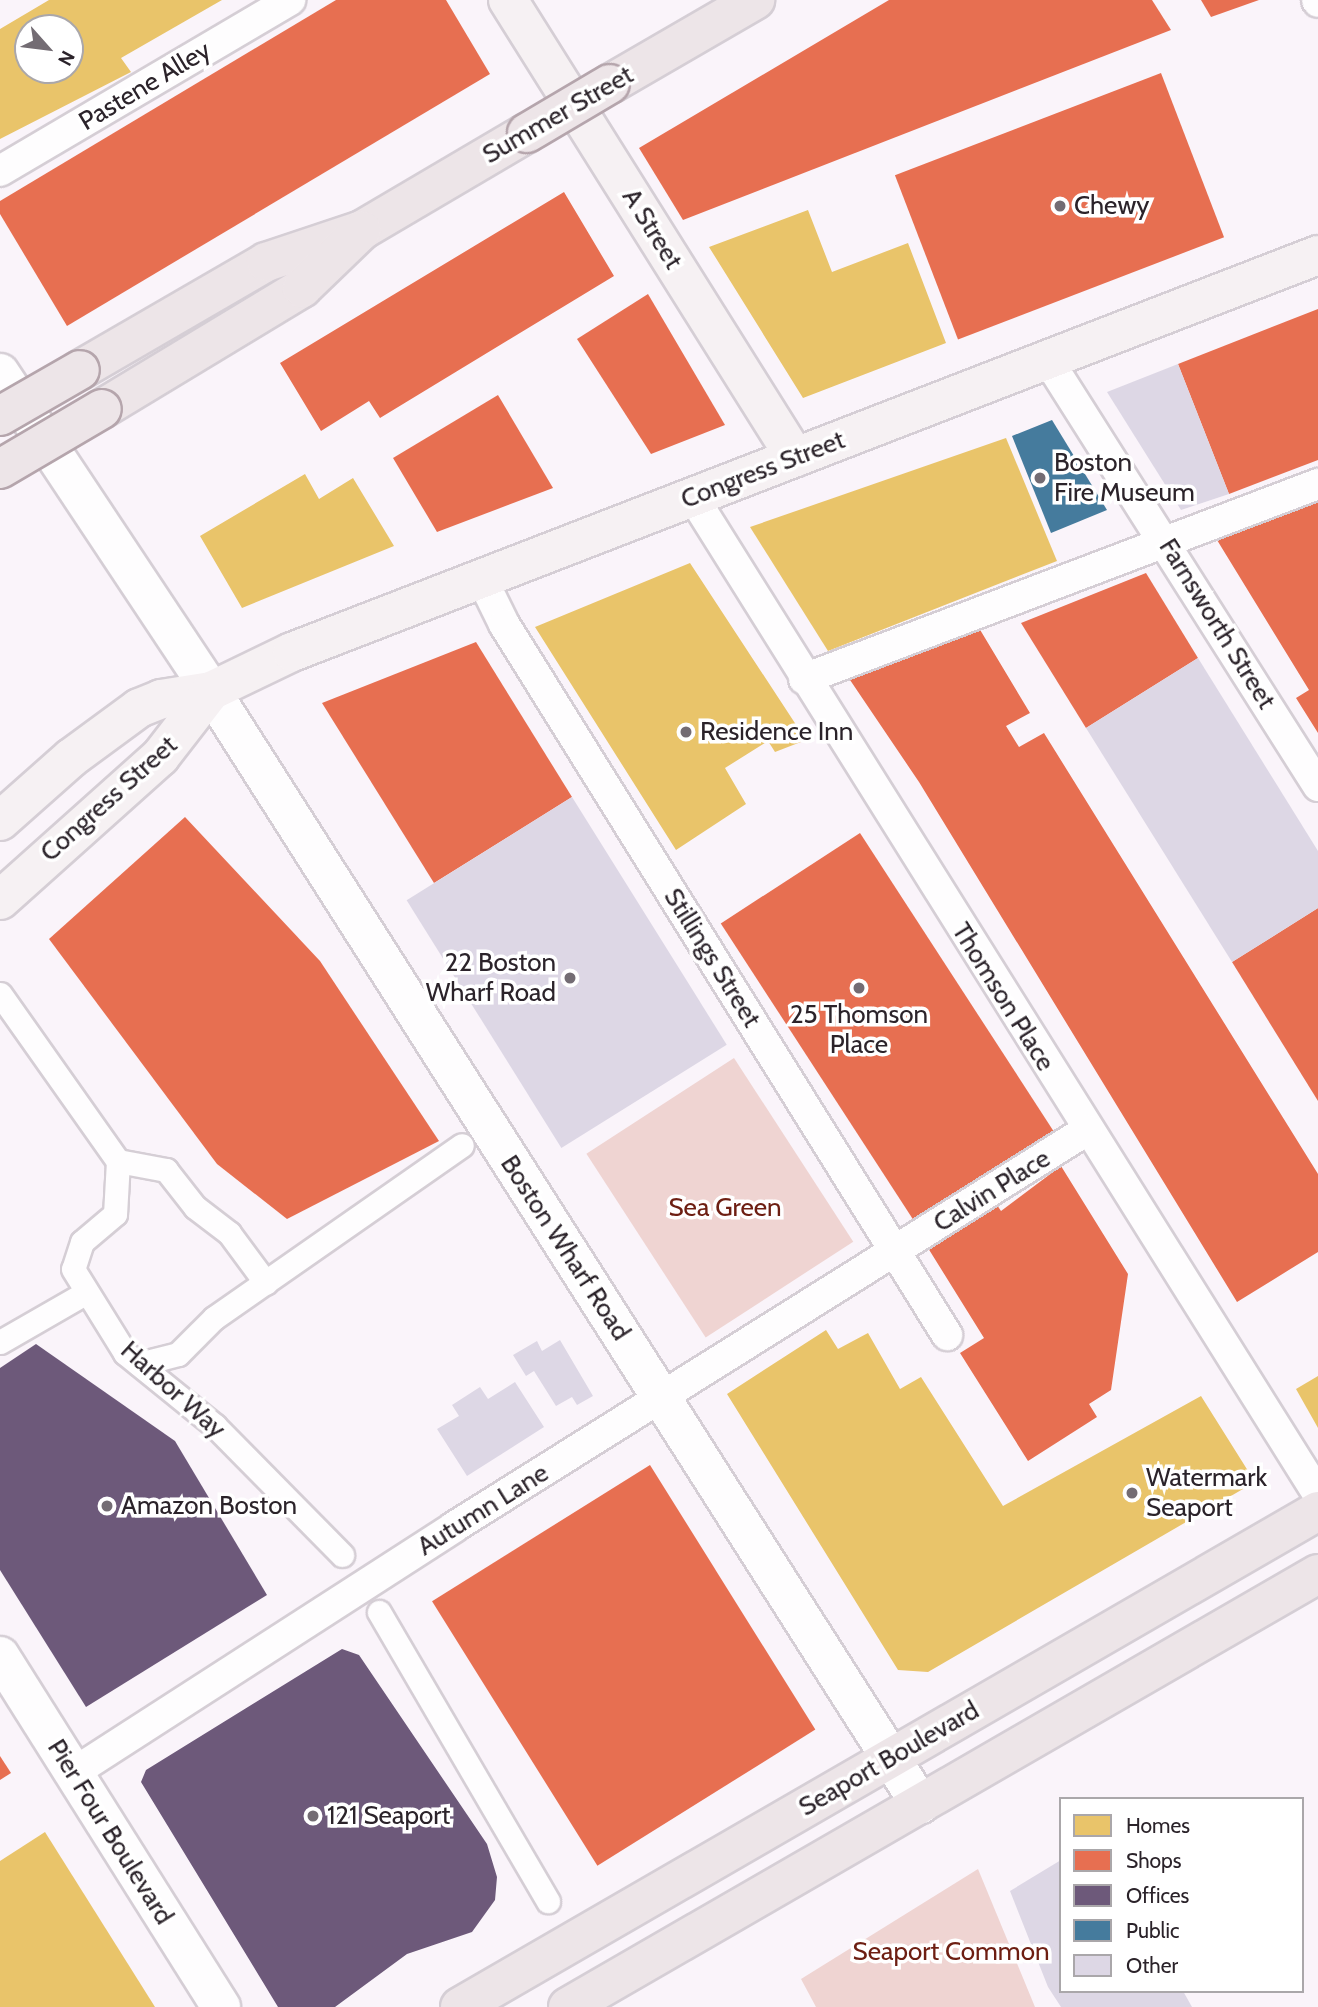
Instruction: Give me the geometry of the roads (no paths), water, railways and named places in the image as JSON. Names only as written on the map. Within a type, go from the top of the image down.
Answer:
[{"type":"main road","name":"A Street","points":[[508,0],[794,457]]},
{"type":"main road","name":"Summer Street","points":[[0,416],[266,262],[362,230],[755,0]]},
{"type":"main road","name":"Summer Street","points":[[0,469],[302,288],[362,230]]},
{"type":"main road","name":"Congress Street","points":[[0,821],[118,720],[161,699],[211,691],[262,664],[1046,358],[1318,255]]},
{"type":"main road","name":"Congress Street","points":[[0,900],[160,757],[211,691]]},
{"type":"main road","name":"Seaport Boulevard","points":[[460,2007],[1318,1511]]},
{"type":"main road","name":"Seaport Boulevard","points":[[568,2007],[1318,1574]]},
{"type":"street","name":"Pastene Alley","points":[[0,171],[290,0]]},
{"type":"street","name":"Farnsworth Street","points":[[1046,358],[1318,786]]},
{"type":"street","name":"Boston Wharf Road","points":[[0,373],[211,691],[920,1804]]},
{"type":"street","points":[[804,679],[1163,539],[1318,484]]},
{"type":"street","name":"Thomson Place","points":[[693,497],[804,679],[1318,1494]]},
{"type":"street","name":"Stillings Street","points":[[482,579],[503,624],[947,1335]]},
{"type":"street","points":[[0,994],[118,1161],[166,1170],[195,1207],[229,1233],[265,1283]]},
{"type":"street","name":"Calvin Place","points":[[897,1251],[1087,1130]]},
{"type":"street","points":[[139,1364],[178,1354],[214,1318],[462,1145]]},
{"type":"street","name":"Harbor Way","points":[[118,1161],[115,1214],[82,1242],[73,1269],[125,1353],[215,1426],[342,1555]]},
{"type":"street","name":"Autumn Lane","points":[[73,1773],[660,1397],[897,1251]]},
{"type":"street","points":[[0,1342],[87,1292]]},
{"type":"street","points":[[379,1612],[548,1901]]},
{"type":"street","name":"Pier Four Boulevard","points":[[0,1656],[221,2007]]},
{"type":"place","name":"Chewy","points":[[1060,206]]},
{"type":"place","name":"Boston Fire Museum","points":[[1040,478]]},
{"type":"place","name":"Residence Inn","points":[[686,732]]},
{"type":"place","name":"22 Boston Wharf Road","points":[[570,978]]},
{"type":"place","name":"25 Thomson Place","points":[[859,988]]},
{"type":"place","name":"Watermark Seaport","points":[[1132,1493]]},
{"type":"place","name":"Amazon Boston","points":[[107,1506]]},
{"type":"place","name":"121 Seaport","points":[[313,1816]]},
{"type":"park label","name":"Sea Green","points":[[725,1208]]},
{"type":"park label","name":"Seaport Common","points":[[951,1952]]}]
